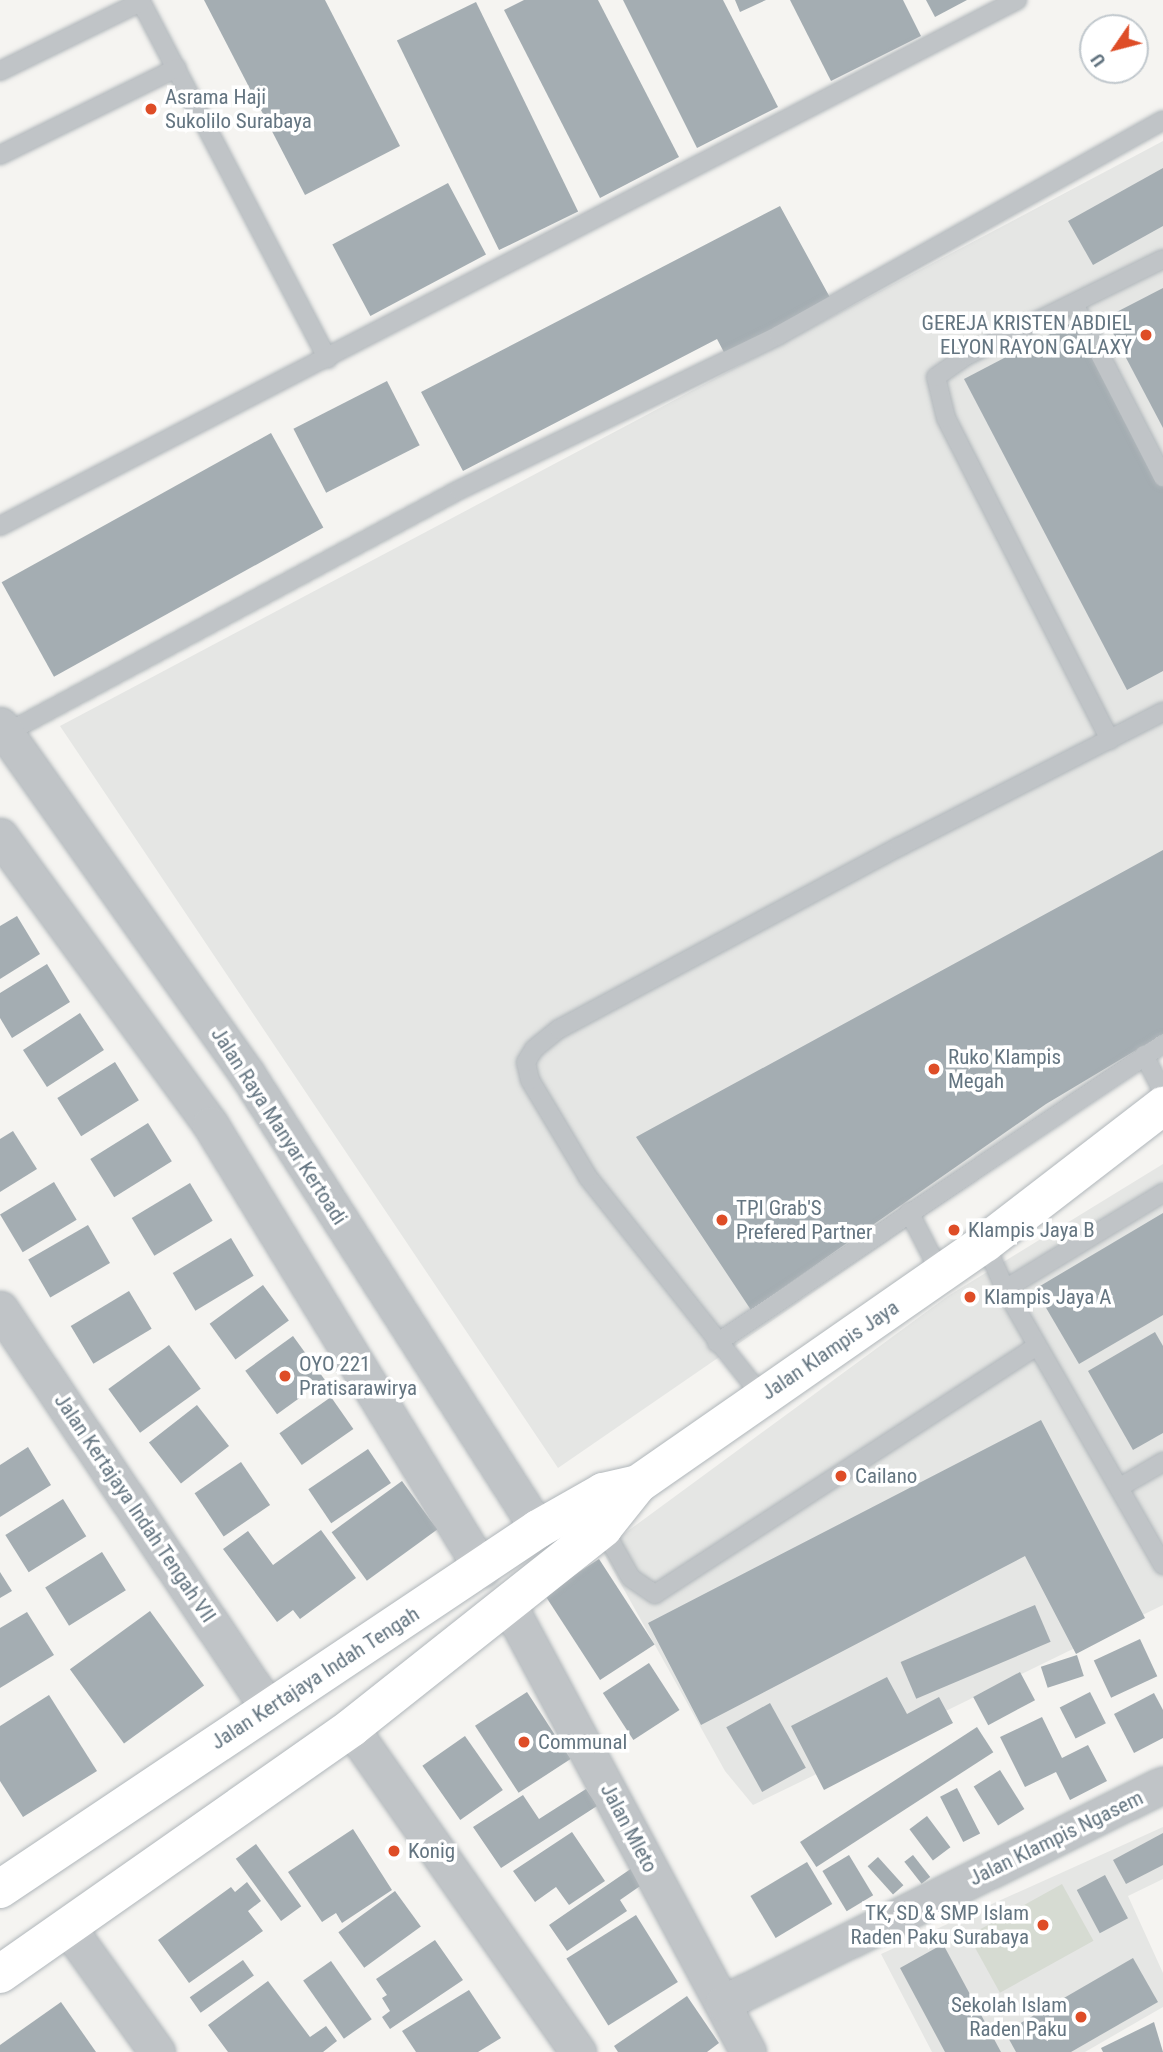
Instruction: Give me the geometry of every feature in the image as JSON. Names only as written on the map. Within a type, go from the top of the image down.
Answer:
[{"type":"main road","name":"Jalan Klampis Jaya","points":[[525,1590],[603,1528],[638,1484],[985,1243],[1163,1106]]},
{"type":"main road","name":"Jalan Kertajaya Indah Tengah","points":[[4,1879],[402,1622],[510,1549],[603,1492],[638,1484]]},
{"type":"main road","points":[[0,1974],[69,1929],[351,1728],[525,1590]]},
{"type":"main road","points":[[402,1622],[431,1667]]},
{"type":"street","name":"Jalan Raya Manyar Kertoadi","points":[[2,731],[247,1074],[510,1549]]},
{"type":"street","points":[[0,836],[210,1124],[510,1549]]},
{"type":"street","name":"Jalan Kertajaya Indah Tengah VII","points":[[0,1309],[268,1708]]},
{"type":"street","name":"Jalan Mleto","points":[[525,1590],[748,2052]]},
{"type":"street","points":[[351,1728],[578,2052]]},
{"type":"street","name":"Jalan Klampis Ngasem","points":[[723,2003],[1163,1785]]},
{"type":"street","points":[[69,1929],[157,2052]]},
{"type":"lane","points":[[0,526],[328,359],[1017,0]]},
{"type":"lane","points":[[0,71],[140,1],[328,359]]},
{"type":"lane","points":[[0,155],[177,68]]},
{"type":"lane","points":[[2,731],[459,490],[779,335],[1163,120]]},
{"type":"lane","points":[[1110,740],[936,396],[936,377],[968,355],[1163,258]]},
{"type":"lane","points":[[1074,304],[1163,477]]},
{"type":"lane","points":[[762,1396],[717,1343],[589,1177],[546,1112],[526,1062],[534,1049],[559,1029],[898,846],[1163,712]]},
{"type":"lane","points":[[717,1343],[1163,1044]]},
{"type":"lane","points":[[1144,1055],[1163,1092]]},
{"type":"lane","points":[[1006,1289],[1163,1193]]},
{"type":"lane","points":[[909,1212],[941,1274]]},
{"type":"lane","points":[[985,1243],[1037,1346],[1163,1564]]},
{"type":"lane","points":[[603,1528],[631,1578],[655,1594],[1037,1346]]},
{"type":"lane","points":[[1120,1487],[1163,1462]]},
{"type":"shaded area","name":"Ruko Klampis Megah","points":[[1163,141],[1163,1052],[558,1468],[60,726]]},
{"type":"shaded area","points":[[1163,1164],[1163,1605],[753,1805],[725,1771],[602,1550],[948,1296]]},
{"type":"shaded area","name":"TK, SD & SMP Islam Raden Paku Surabaya","points":[[1163,1827],[1163,1879],[1128,1896],[1163,1973],[1163,2007],[1085,2052],[932,2052],[881,1954]]},
{"type":"shaded area","points":[[1062,1884],[1094,1941],[1000,1993],[968,1936]]},
{"type":"building","points":[[204,0],[325,0],[400,146],[305,195]]},
{"type":"building","points":[[524,0],[598,0],[679,157],[600,198],[504,10]]},
{"type":"building","points":[[623,0],[723,0],[778,107],[697,148]]},
{"type":"building","points":[[735,0],[766,0],[740,12]]},
{"type":"building","points":[[790,0],[903,0],[921,36],[831,81]]},
{"type":"building","points":[[926,0],[967,0],[935,17]]},
{"type":"building","points":[[476,2],[578,211],[499,250],[397,41]]},
{"type":"building","points":[[1163,168],[1163,226],[1093,265],[1068,221]]},
{"type":"building","points":[[448,183],[486,255],[370,316],[332,245]]},
{"type":"building","points":[[780,206],[833,303],[727,358],[717,339],[463,471],[421,392]]},
{"type":"building","points":[[1163,288],[1163,428],[1105,318]]},
{"type":"building","points":[[1079,319],[1163,480],[1163,671],[1127,690],[964,379]]},
{"type":"building","points":[[387,381],[420,445],[326,493],[293,429]]},
{"type":"building","points":[[271,433],[323,527],[54,677],[2,582]]},
{"type":"building","name":"Ruko Klampis Megah","points":[[1163,850],[1163,1034],[1046,1104],[751,1310],[636,1137]]},
{"type":"building","points":[[17,916],[40,954],[0,979],[0,926]]},
{"type":"building","points":[[47,964],[70,1002],[12,1038],[0,1018],[0,993]]},
{"type":"building","points":[[80,1013],[104,1050],[47,1087],[23,1050]]},
{"type":"building","points":[[115,1062],[139,1100],[81,1136],[57,1098]]},
{"type":"building","points":[[148,1123],[172,1161],[114,1197],[90,1159]]},
{"type":"building","points":[[13,1131],[37,1169],[0,1192],[0,1139]]},
{"type":"building","points":[[54,1182],[77,1220],[23,1252],[0,1214]]},
{"type":"building","points":[[190,1183],[213,1221],[154,1256],[132,1218]]},
{"type":"building","points":[[1163,1213],[1163,1315],[1079,1364],[1035,1289]]},
{"type":"building","points":[[88,1225],[110,1263],[50,1298],[28,1260]]},
{"type":"building","points":[[231,1238],[254,1276],[195,1311],[173,1273]]},
{"type":"building","points":[[263,1285],[289,1321],[235,1359],[210,1324]]},
{"type":"building","points":[[129,1291],[152,1329],[93,1364],[71,1326]]},
{"type":"building","points":[[1155,1332],[1163,1346],[1163,1433],[1133,1450],[1088,1371]]},
{"type":"building","name":"OYO 221 Pratisarawirya","points":[[293,1336],[325,1380],[277,1414],[245,1371]]},
{"type":"building","points":[[169,1345],[201,1389],[140,1433],[108,1389]]},
{"type":"building","points":[[331,1397],[353,1429],[302,1465],[279,1433]]},
{"type":"building","points":[[197,1405],[229,1446],[181,1484],[149,1443]]},
{"type":"building","points":[[1041,1420],[1145,1618],[1076,1654],[1025,1556],[701,1725],[648,1623]]},
{"type":"building","points":[[28,1447],[51,1485],[0,1517],[0,1465]]},
{"type":"building","points":[[368,1449],[391,1483],[331,1523],[308,1489]]},
{"type":"building","points":[[241,1462],[270,1505],[224,1536],[195,1493]]},
{"type":"building","points":[[402,1481],[437,1530],[367,1581],[332,1532]]},
{"type":"building","points":[[63,1499],[86,1536],[29,1572],[5,1535]]},
{"type":"building","points":[[321,1530],[356,1578],[300,1619],[293,1610],[277,1622],[223,1549],[248,1531],[273,1565]]},
{"type":"building","points":[[102,1552],[126,1590],[69,1626],[45,1588]]},
{"type":"building","points":[[599,1559],[655,1645],[600,1680],[544,1594]]},
{"type":"building","points":[[0,1572],[12,1591],[0,1598]]},
{"type":"building","points":[[1035,1605],[1051,1642],[916,1699],[901,1662]]},
{"type":"building","points":[[150,1611],[204,1685],[124,1744],[70,1669]]},
{"type":"building","points":[[27,1612],[54,1655],[0,1688],[0,1628]]},
{"type":"building","points":[[1140,1639],[1157,1676],[1111,1698],[1094,1661]]},
{"type":"building","points":[[1077,1655],[1084,1676],[1048,1688],[1041,1667]]},
{"type":"building","points":[[649,1663],[679,1710],[633,1740],[603,1693]]},
{"type":"building","points":[[1020,1672],[1035,1700],[988,1725],[973,1697]]},
{"type":"building","points":[[887,1677],[907,1714],[939,1697],[953,1723],[824,1790],[791,1726]]},
{"type":"building","points":[[527,1692],[571,1759],[519,1793],[475,1726]]},
{"type":"building","points":[[1090,1692],[1106,1723],[1076,1739],[1060,1707]]},
{"type":"building","points":[[1154,1693],[1163,1710],[1163,1738],[1134,1753],[1114,1714]]},
{"type":"building","points":[[49,1695],[97,1771],[23,1817],[0,1781],[0,1726]]},
{"type":"building","points":[[770,1703],[806,1768],[762,1792],[726,1727]]},
{"type":"building","points":[[1042,1717],[1062,1758],[1088,1745],[1107,1781],[1070,1800],[1056,1772],[1025,1787],[1000,1737]]},
{"type":"building","points":[[977,1727],[993,1752],[816,1867],[800,1842]]},
{"type":"building","points":[[465,1736],[503,1790],[460,1820],[422,1766]]},
{"type":"building","points":[[1000,1770],[1024,1809],[998,1825],[974,1786]]},
{"type":"building","points":[[957,1788],[980,1833],[963,1842],[940,1797]]},
{"type":"building","points":[[586,1789],[597,1806],[501,1868],[473,1827],[523,1795],[539,1819]]},
{"type":"building","points":[[927,1816],[950,1847],[933,1860],[909,1829]]},
{"type":"building","points":[[353,1829],[392,1890],[342,1923],[336,1913],[322,1922],[288,1872]]},
{"type":"building","points":[[572,1832],[605,1881],[569,1905],[556,1887],[535,1902],[513,1871]]},
{"type":"building","points":[[1163,1833],[1163,1865],[1126,1884],[1113,1860]]},
{"type":"building","points":[[256,1844],[301,1906],[281,1921],[236,1859]]},
{"type":"building","points":[[849,1855],[873,1895],[847,1911],[822,1871]]},
{"type":"building","points":[[913,1855],[930,1877],[922,1884],[904,1862]]},
{"type":"building","points":[[878,1857],[903,1885],[893,1895],[868,1866]]},
{"type":"building","points":[[807,1862],[832,1904],[776,1938],[750,1896]]},
{"type":"building","points":[[632,1868],[643,1884],[620,1900],[627,1911],[567,1951],[549,1925]]},
{"type":"building","points":[[1105,1875],[1128,1918],[1100,1933],[1077,1890]]},
{"type":"building","points":[[247,1882],[261,1901],[248,1911],[263,1931],[189,1983],[158,1940],[231,1887],[235,1892]]},
{"type":"building","points":[[395,1891],[421,1927],[364,1968],[338,1932]]},
{"type":"building","points":[[636,1915],[678,1982],[608,2025],[566,1958]]},
{"type":"building","points":[[435,1940],[463,1980],[390,2029],[382,2017],[390,2011],[382,1998],[387,1995],[376,1979]]},
{"type":"building","points":[[943,1944],[1001,2052],[945,2052],[900,1968]]},
{"type":"building","name":"Sekolah Islam Raden Paku","points":[[1133,1958],[1158,2002],[1071,2052],[1016,2052],[1005,2032]]},
{"type":"building","points":[[243,1960],[254,1976],[201,2013],[190,1997]]},
{"type":"building","points":[[331,1961],[372,2019],[344,2039],[303,1981]]},
{"type":"building","points":[[268,1981],[310,2037],[326,2026],[337,2041],[323,2052],[228,2052],[208,2025]]},
{"type":"building","points":[[469,1990],[501,2038],[478,2052],[416,2052],[402,2031]]},
{"type":"building","points":[[687,1996],[719,2043],[707,2052],[618,2052],[614,2046]]},
{"type":"building","points":[[61,2002],[96,2052],[0,2052],[0,2045]]},
{"type":"building","points":[[1154,2022],[1163,2052],[1103,2052],[1101,2048]]},
{"type":"place","name":"Asrama Haji Sukolilo Surabaya","points":[[151,109]]},
{"type":"place","name":"GEREJA KRISTEN ABDIEL ELYON RAYON GALAXY","points":[[1146,335]]},
{"type":"place","name":"Ruko Klampis Megah","points":[[934,1069]]},
{"type":"place","name":"TPI Grab'S Prefered Partner","points":[[722,1220]]},
{"type":"place","name":"Klampis Jaya B","points":[[954,1230]]},
{"type":"place","name":"Klampis Jaya A","points":[[970,1297]]},
{"type":"place","name":"OYO 221 Pratisarawirya","points":[[285,1376]]},
{"type":"place","name":"Cailano","points":[[841,1476]]},
{"type":"place","name":"Communal","points":[[524,1742]]},
{"type":"place","name":"Konig","points":[[394,1851]]},
{"type":"place","name":"TK, SD & SMP Islam Raden Paku Surabaya","points":[[1043,1925]]},
{"type":"place","name":"Sekolah Islam Raden Paku","points":[[1081,2017]]}]
